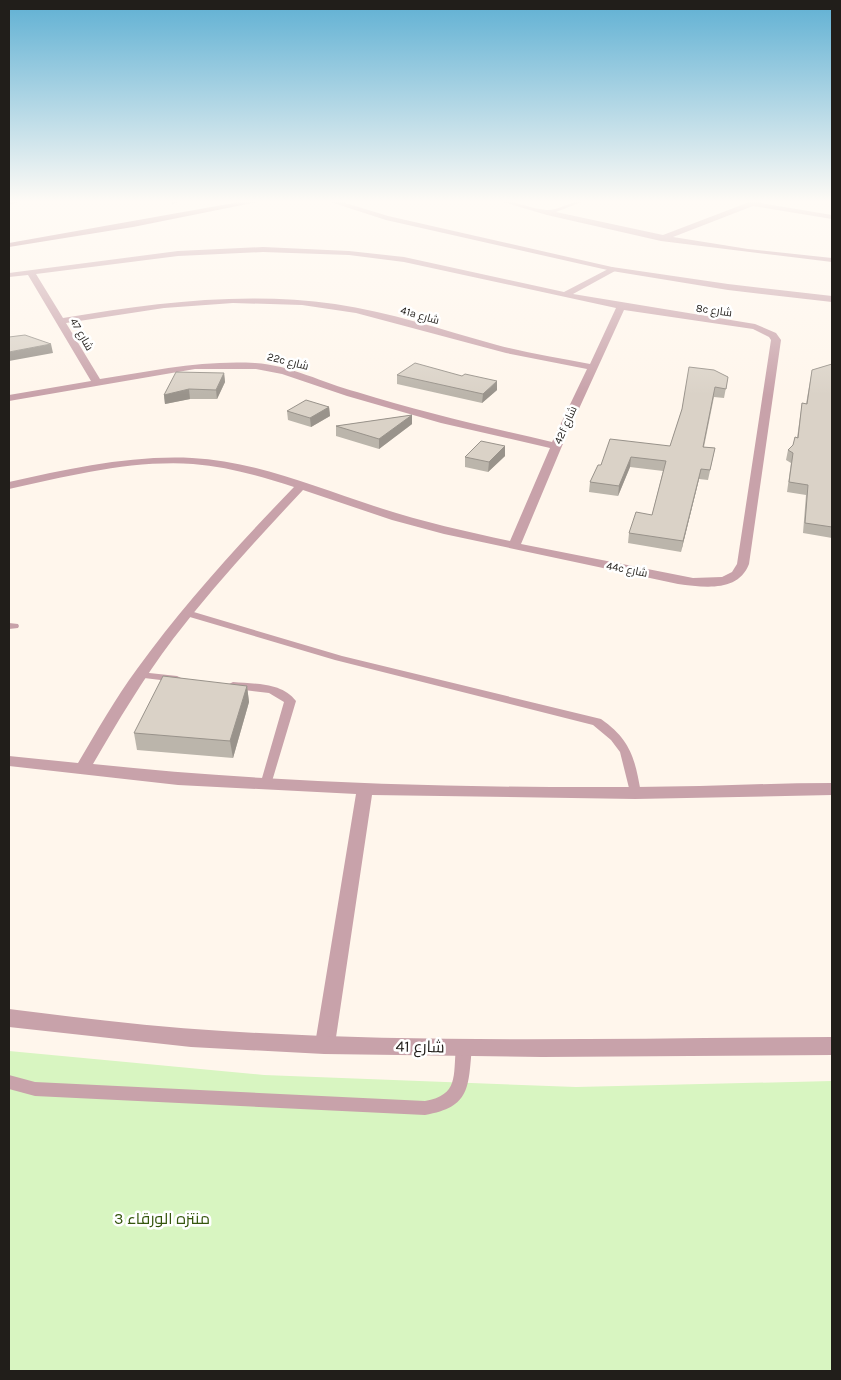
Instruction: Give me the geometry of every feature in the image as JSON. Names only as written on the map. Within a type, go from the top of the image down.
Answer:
[{"type":"street","name":"8c شارع","points":[[9,275],[79,265]]},
{"type":"street","name":"8c شارع","points":[[440,265],[621,307],[743,326]]},
{"type":"street","points":[[596,265],[728,288],[832,299]]},
{"type":"street","points":[[565,295],[588,280],[603,267]]},
{"type":"street","points":[[588,280],[612,269]]},
{"type":"street","name":"شارع 47","points":[[31,272],[97,383]]},
{"type":"street","name":"41a شارع","points":[[61,322],[150,306],[195,302],[266,300],[305,303],[369,313],[503,350],[591,368]]},
{"type":"street","name":"42f شارع","points":[[514,546],[556,446],[621,307]]},
{"type":"street","name":"44c شارع","points":[[9,485],[122,463],[162,460],[195,462],[250,471],[398,517],[514,546],[702,583],[725,580],[741,572],[776,340],[773,335],[766,331],[743,326]]},
{"type":"street","name":"22c شارع","points":[[9,398],[195,366],[256,366],[284,371],[351,394],[445,421],[556,446]]},
{"type":"street","points":[[82,769],[140,675],[187,613],[226,566],[300,487]]},
{"type":"street","points":[[9,761],[266,785],[365,789],[635,793],[832,789]]},
{"type":"street","points":[[325,1044],[365,789]]},
{"type":"street","name":"شارع 41","points":[[9,1018],[250,1042],[464,1047],[832,1046]]},
{"type":"lane","points":[[187,613],[339,658],[597,722],[612,732],[623,744],[629,757],[635,793]]},
{"type":"lane","points":[[140,675],[189,680]]},
{"type":"lane","points":[[219,684],[278,691],[286,695],[290,701],[266,785]]},
{"type":"lane","points":[[9,1082],[35,1089],[426,1108],[441,1107],[452,1101],[458,1093],[464,1047]]},
{"type":"green space","name":"منتزه الورقاء 3","points":[[9,1051],[264,1075],[576,1087],[832,1081],[832,1371],[9,1371]]},
{"type":"building","points":[[25,335],[51,344],[9,352],[9,337]]},
{"type":"building","points":[[415,363],[462,376],[465,374],[497,381],[483,394],[397,375]]},
{"type":"building","points":[[832,364],[832,527],[805,523],[808,485],[789,482],[793,453],[788,450],[793,445],[795,437],[798,438],[802,403],[807,404],[812,370]]},
{"type":"building","points":[[689,367],[714,370],[728,377],[726,389],[715,387],[703,447],[715,448],[710,470],[701,469],[683,541],[629,533],[636,512],[652,515],[666,461],[631,457],[619,486],[590,482],[598,465],[601,465],[610,439],[670,446],[682,409]]},
{"type":"building","points":[[176,372],[224,373],[216,390],[189,389],[164,395]]},
{"type":"building","points":[[306,400],[329,407],[310,418],[287,411]]},
{"type":"building","points":[[412,415],[379,439],[336,426]]},
{"type":"building","points":[[481,441],[505,446],[489,462],[465,457]]},
{"type":"building","points":[[163,676],[247,686],[230,741],[134,733]]}]
